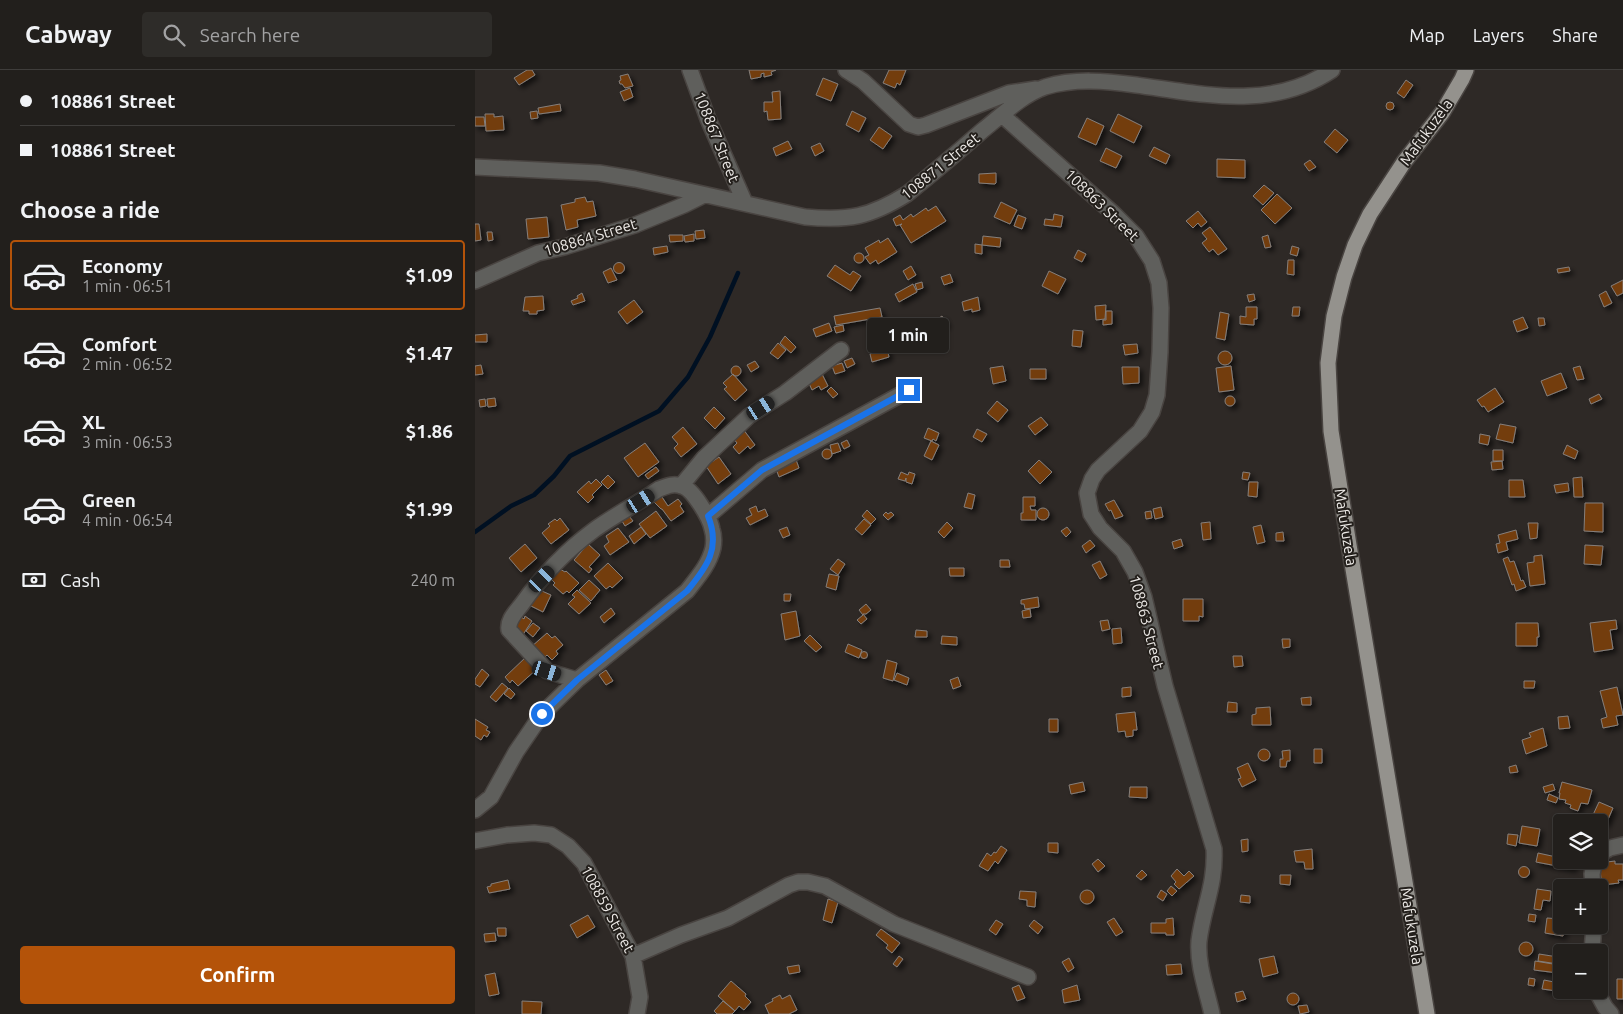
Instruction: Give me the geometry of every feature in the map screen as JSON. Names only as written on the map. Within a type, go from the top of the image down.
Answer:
[{"type":"main road","name":"Mafukuzela","points":[[1427,1014],[1331,431],[1328,363],[1334,316],[1355,244],[1370,214],[1404,162],[1442,113],[1466,70]]},
{"type":"street","name":"108867 Street","points":[[690,70],[708,119],[745,204]]},
{"type":"street","points":[[846,70],[863,81],[909,124],[918,126],[926,125],[1009,93],[1045,88]]},
{"type":"street","name":"108871 Street","points":[[475,167],[599,173],[805,217],[830,220],[851,218],[869,214],[890,205],[907,194],[1002,115],[1026,97],[1045,88],[1084,80],[1108,81],[1223,97],[1263,96],[1281,93],[1305,84],[1332,70]]},
{"type":"street","name":"108863 Street","points":[[1002,115],[1114,214],[1136,236],[1152,262],[1159,282],[1161,308],[1160,352],[1157,395],[1153,412],[1140,431],[1098,470],[1092,479],[1087,493],[1091,514],[1100,528],[1123,552],[1138,581],[1144,598],[1165,686],[1214,849],[1215,866],[1212,886],[1199,943],[1200,960],[1212,1014]]},
{"type":"street","name":"108864 Street","points":[[475,280],[538,252],[564,247],[635,225],[704,195]]},
{"type":"street","points":[[681,486],[704,458],[749,416],[785,393],[841,350]]},
{"type":"street","points":[[708,516],[762,470],[909,390]]},
{"type":"street","points":[[475,810],[491,797],[516,752],[542,714],[577,680],[687,591],[701,574],[713,547],[713,530],[708,516],[689,490],[681,486],[669,485],[593,531],[567,554],[530,592],[511,618],[508,626],[509,630],[547,671],[577,680]]},
{"type":"street","name":"108859 Street","points":[[475,841],[507,835],[534,833],[551,835],[568,846],[584,863],[633,956],[640,997],[637,1014]]},
{"type":"street","points":[[1608,849],[1623,845]]},
{"type":"street","points":[[633,956],[681,935],[728,918],[789,885],[798,882],[808,882],[825,886],[894,924],[1028,977]]},
{"type":"street","points":[[1601,999],[1611,1014]]},
{"type":"building","points":[[527,70],[532,70],[535,75],[519,85],[514,78]]},
{"type":"building","points":[[749,70],[776,70],[771,72],[772,75],[764,77],[764,73],[761,74],[761,77],[751,79]]},
{"type":"building","points":[[889,70],[906,70],[900,85],[897,83],[895,88],[883,83]]},
{"type":"building","points":[[628,74],[633,86],[625,88],[620,84],[620,76]]},
{"type":"building","points":[[823,78],[838,84],[831,101],[816,95]]},
{"type":"building","points":[[1406,80],[1413,85],[1404,98],[1397,93]]},
{"type":"building","points":[[630,88],[633,97],[624,101],[620,92]]},
{"type":"building","points":[[780,91],[781,119],[768,120],[767,111],[764,112],[764,102],[773,102],[772,92]]},
{"type":"building","points":[[1390,102],[1394,106],[1390,110],[1386,106]]},
{"type":"building","points":[[560,104],[561,111],[539,114],[538,108]]},
{"type":"building","points":[[537,111],[538,118],[531,119],[530,112]]},
{"type":"building","points":[[852,111],[866,118],[859,132],[846,125]]},
{"type":"building","points":[[485,114],[494,114],[494,117],[503,116],[504,130],[486,131]]},
{"type":"building","points":[[1118,114],[1142,126],[1134,143],[1110,131]]},
{"type":"building","points":[[475,117],[484,117],[485,126],[475,126]]},
{"type":"building","points":[[1087,118],[1104,126],[1096,145],[1078,137]]},
{"type":"building","points":[[879,127],[892,136],[883,149],[870,140]]},
{"type":"building","points":[[1335,129],[1348,140],[1337,153],[1324,142]]},
{"type":"building","points":[[788,141],[792,149],[776,156],[773,148]]},
{"type":"building","points":[[820,143],[824,151],[815,156],[811,147]]},
{"type":"building","points":[[1154,147],[1170,155],[1166,164],[1149,156]]},
{"type":"building","points":[[1106,148],[1122,156],[1116,168],[1100,161]]},
{"type":"building","points":[[1217,159],[1245,160],[1245,178],[1217,177]]},
{"type":"building","points":[[1310,160],[1316,167],[1309,171],[1304,164]]},
{"type":"building","points":[[996,173],[995,184],[979,183],[979,174]]},
{"type":"building","points":[[1264,185],[1274,193],[1263,205],[1253,196]]},
{"type":"building","points":[[1277,194],[1292,208],[1275,224],[1261,210]]},
{"type":"building","points":[[585,197],[587,202],[593,201],[596,216],[577,220],[578,227],[566,230],[561,205],[575,202],[575,199]]},
{"type":"building","points":[[1001,202],[1017,210],[1010,224],[994,217]]},
{"type":"building","points":[[936,206],[946,221],[911,243],[900,225],[902,224],[896,226],[893,219],[900,215],[903,220],[911,214],[913,217],[926,208],[928,211]]},
{"type":"building","points":[[1198,211],[1207,222],[1201,227],[1198,223],[1193,228],[1186,221]]},
{"type":"building","points":[[1054,214],[1063,216],[1061,227],[1044,225],[1045,219],[1053,220]]},
{"type":"building","points":[[1018,215],[1026,218],[1022,229],[1014,226]]},
{"type":"building","points":[[547,217],[549,237],[528,239],[526,219]]},
{"type":"building","points":[[475,224],[479,224],[481,240],[475,241]]},
{"type":"building","points":[[1210,227],[1227,249],[1218,255],[1213,249],[1209,252],[1202,243],[1207,239],[1202,233]]},
{"type":"building","points":[[704,230],[705,238],[696,239],[695,231]]},
{"type":"building","points":[[487,232],[492,232],[493,240],[488,241]]},
{"type":"building","points":[[694,234],[694,241],[685,242],[684,236]]},
{"type":"building","points":[[669,235],[683,235],[683,241],[670,242]]},
{"type":"building","points":[[1268,235],[1271,247],[1265,248],[1262,237]]},
{"type":"building","points":[[983,236],[1001,238],[1000,247],[982,245]]},
{"type":"building","points":[[888,238],[897,252],[878,264],[876,260],[870,264],[865,257],[869,255],[865,248],[879,240],[880,243]]},
{"type":"building","points":[[975,244],[982,245],[982,254],[975,253]]},
{"type":"building","points":[[667,246],[668,252],[654,255],[653,248]]},
{"type":"building","points":[[1292,246],[1299,248],[1297,256],[1290,254]]},
{"type":"building","points":[[1078,250],[1086,254],[1082,262],[1074,258]]},
{"type":"building","points":[[857,253],[861,253],[864,258],[863,262],[857,263],[854,260],[854,256]]},
{"type":"building","points":[[1288,260],[1294,260],[1294,275],[1287,274]]},
{"type":"building","points":[[617,263],[621,263],[624,268],[623,272],[617,273],[614,270],[614,266]]},
{"type":"building","points":[[835,265],[850,275],[853,271],[861,276],[851,291],[827,276]]},
{"type":"building","points":[[911,266],[916,275],[908,280],[903,271]]},
{"type":"building","points":[[1569,267],[1570,271],[1558,273],[1557,269]]},
{"type":"building","points":[[611,268],[617,280],[608,283],[603,272]]},
{"type":"building","points":[[1049,271],[1066,279],[1058,294],[1042,286]]},
{"type":"building","points":[[950,274],[953,282],[944,285],[941,277]]},
{"type":"building","points":[[1623,280],[1623,293],[1617,296],[1611,286]]},
{"type":"building","points":[[922,282],[923,288],[917,290],[915,284]]},
{"type":"building","points":[[913,284],[917,292],[899,302],[895,294]]},
{"type":"building","points":[[1606,291],[1612,303],[1604,307],[1599,295]]},
{"type":"building","points":[[582,293],[585,301],[573,305],[571,301],[578,298],[577,296]]},
{"type":"building","points":[[1254,294],[1255,300],[1249,302],[1247,295]]},
{"type":"building","points":[[543,296],[544,310],[537,311],[537,314],[529,314],[529,311],[523,311],[525,297]]},
{"type":"building","points":[[978,297],[980,310],[964,311],[962,302]]},
{"type":"building","points":[[634,300],[643,312],[627,324],[618,312]]},
{"type":"building","points":[[1106,305],[1105,319],[1096,320],[1095,306]]},
{"type":"building","points":[[1246,307],[1257,307],[1257,319],[1254,319],[1254,325],[1240,324],[1240,316],[1246,317]]},
{"type":"building","points":[[1293,307],[1300,307],[1299,316],[1292,316]]},
{"type":"building","points":[[880,308],[882,317],[836,325],[834,316]]},
{"type":"building","points":[[1106,311],[1112,311],[1112,324],[1103,325],[1103,320],[1106,320]]},
{"type":"building","points":[[1220,312],[1229,314],[1225,340],[1216,338]]},
{"type":"building","points":[[942,316],[947,324],[940,328],[936,320]]},
{"type":"building","points":[[1523,317],[1528,328],[1517,332],[1513,321]]},
{"type":"building","points":[[1538,318],[1544,318],[1545,325],[1539,326]]},
{"type":"building","points":[[829,323],[832,331],[816,337],[813,329]]},
{"type":"building","points":[[843,325],[844,331],[836,333],[834,327]]},
{"type":"building","points":[[926,327],[930,338],[924,340],[918,330]]},
{"type":"building","points":[[1073,330],[1083,331],[1081,347],[1072,346]]},
{"type":"building","points":[[487,334],[487,342],[475,342],[475,335]]},
{"type":"building","points":[[785,336],[796,347],[791,353],[780,343]]},
{"type":"building","points":[[778,343],[786,350],[778,359],[770,353]]},
{"type":"building","points":[[1137,344],[1138,353],[1125,355],[1123,345]]},
{"type":"building","points":[[887,348],[889,357],[872,362],[870,354]]},
{"type":"building","points":[[1225,351],[1230,353],[1232,358],[1230,363],[1225,365],[1220,363],[1218,358],[1220,353]]},
{"type":"building","points":[[852,358],[855,364],[847,368],[844,361]]},
{"type":"building","points":[[755,361],[759,367],[751,372],[747,365]]},
{"type":"building","points":[[842,363],[845,371],[835,374],[832,366]]},
{"type":"building","points":[[481,365],[483,374],[475,375],[475,366]]},
{"type":"building","points":[[734,366],[738,366],[741,371],[740,375],[734,376],[731,373],[731,369]]},
{"type":"building","points":[[1003,366],[1006,381],[993,384],[990,368]]},
{"type":"building","points":[[1231,366],[1234,390],[1219,392],[1216,368]]},
{"type":"building","points":[[1580,366],[1584,379],[1577,380],[1573,368]]},
{"type":"building","points":[[1122,367],[1139,367],[1139,383],[1123,384]]},
{"type":"building","points":[[1030,369],[1046,369],[1046,379],[1030,379]]},
{"type":"building","points":[[821,372],[828,386],[821,390],[819,386],[812,390],[807,379]]},
{"type":"building","points":[[1561,373],[1567,388],[1547,396],[1541,381]]},
{"type":"building","points":[[733,374],[747,390],[735,401],[724,389],[727,387],[723,383]]},
{"type":"building","points":[[831,387],[838,394],[833,398],[827,391]]},
{"type":"building","points":[[1495,388],[1504,402],[1488,412],[1477,400]]},
{"type":"building","points":[[1599,394],[1602,399],[1591,404],[1589,399]]},
{"type":"building","points":[[1230,396],[1235,401],[1230,406],[1225,401]]},
{"type":"building","points":[[495,398],[496,406],[488,407],[487,399]]},
{"type":"building","points":[[485,399],[486,406],[480,407],[479,400]]},
{"type":"building","points":[[997,401],[1008,410],[998,422],[987,413]]},
{"type":"building","points":[[714,407],[725,418],[715,429],[704,418]]},
{"type":"building","points":[[1041,417],[1048,425],[1035,435],[1028,426]]},
{"type":"building","points":[[1500,424],[1516,427],[1513,443],[1496,439]]},
{"type":"building","points":[[683,427],[697,444],[681,457],[674,448],[678,444],[672,437]]},
{"type":"building","points":[[928,428],[939,433],[936,441],[924,438]]},
{"type":"building","points":[[743,429],[755,445],[750,449],[748,446],[739,454],[733,447],[737,443],[733,438]]},
{"type":"building","points":[[977,429],[987,434],[982,442],[973,437]]},
{"type":"building","points":[[1480,434],[1490,436],[1488,445],[1479,443]]},
{"type":"building","points":[[847,440],[850,446],[844,449],[841,443]]},
{"type":"building","points":[[931,441],[939,445],[932,460],[924,456]]},
{"type":"building","points":[[645,443],[659,462],[638,477],[624,458]]},
{"type":"building","points":[[838,443],[841,451],[832,454],[830,445]]},
{"type":"building","points":[[1567,445],[1578,451],[1575,459],[1563,454]]},
{"type":"building","points":[[827,449],[832,454],[827,459],[822,454]]},
{"type":"building","points":[[1493,450],[1503,450],[1503,461],[1493,461]]},
{"type":"building","points":[[719,457],[731,474],[718,484],[706,466]]},
{"type":"building","points":[[795,457],[799,468],[779,477],[775,466]]},
{"type":"building","points":[[1039,460],[1052,472],[1040,484],[1028,471]]},
{"type":"building","points":[[1502,461],[1503,469],[1492,470],[1491,462]]},
{"type":"building","points":[[656,467],[659,471],[648,479],[645,475]]},
{"type":"building","points":[[901,472],[908,475],[909,472],[915,474],[912,484],[906,482],[906,478],[905,481],[898,479]]},
{"type":"building","points":[[1243,472],[1250,473],[1248,480],[1242,479]]},
{"type":"building","points":[[608,475],[615,482],[608,489],[601,482]]},
{"type":"building","points":[[1582,477],[1583,497],[1574,497],[1573,478]]},
{"type":"building","points":[[596,479],[602,485],[592,495],[594,497],[588,503],[577,492],[589,481],[591,484]]},
{"type":"building","points":[[1509,480],[1523,480],[1525,497],[1509,497]]},
{"type":"building","points":[[1249,482],[1258,482],[1257,497],[1248,496]]},
{"type":"building","points":[[1568,483],[1569,491],[1556,493],[1554,485]]},
{"type":"building","points":[[968,493],[975,495],[972,509],[964,507]]},
{"type":"building","points":[[660,494],[668,506],[678,499],[682,504],[680,506],[684,512],[671,521],[652,500]]},
{"type":"building","points":[[1023,497],[1035,497],[1035,506],[1030,506],[1031,510],[1036,510],[1036,520],[1021,520]]},
{"type":"building","points":[[1114,500],[1123,516],[1115,519],[1111,510],[1109,511],[1105,504]]},
{"type":"building","points":[[1585,503],[1603,503],[1603,532],[1584,531]]},
{"type":"building","points":[[756,506],[758,512],[765,509],[768,516],[750,525],[746,518],[752,515],[749,509]]},
{"type":"building","points":[[1161,507],[1163,517],[1155,519],[1153,509]]},
{"type":"building","points":[[1041,508],[1045,508],[1049,514],[1045,520],[1041,520],[1037,516],[1037,512]]},
{"type":"building","points":[[867,510],[876,519],[871,524],[862,516]]},
{"type":"building","points":[[656,511],[667,526],[650,538],[639,524]]},
{"type":"building","points":[[1151,511],[1152,518],[1146,519],[1145,512]]},
{"type":"building","points":[[886,512],[888,514],[891,512],[894,515],[888,520],[883,515]]},
{"type":"building","points":[[629,516],[633,521],[625,526],[622,521]]},
{"type":"building","points":[[560,518],[569,530],[551,544],[542,533],[550,526],[548,524]]},
{"type":"building","points":[[864,519],[871,525],[862,535],[855,529]]},
{"type":"building","points":[[947,522],[953,528],[944,538],[938,532]]},
{"type":"building","points":[[1210,522],[1211,539],[1203,540],[1201,523]]},
{"type":"building","points":[[1528,523],[1538,523],[1537,538],[1530,539]]},
{"type":"building","points":[[1261,525],[1265,542],[1257,544],[1253,527]]},
{"type":"building","points":[[641,527],[646,534],[634,544],[629,536]]},
{"type":"building","points":[[787,527],[790,535],[783,538],[779,530]]},
{"type":"building","points":[[1067,527],[1071,532],[1066,537],[1061,531]]},
{"type":"building","points":[[618,528],[629,542],[610,555],[604,546],[609,542],[606,536]]},
{"type":"building","points":[[1516,530],[1518,539],[1506,542],[1508,550],[1498,553],[1496,544],[1500,543],[1498,535]]},
{"type":"building","points":[[1283,532],[1284,541],[1276,541],[1276,533]]},
{"type":"building","points":[[1181,539],[1183,546],[1174,549],[1172,542]]},
{"type":"building","points":[[1090,540],[1095,546],[1086,553],[1082,546]]},
{"type":"building","points":[[525,544],[537,558],[521,572],[509,558]]},
{"type":"building","points":[[588,544],[600,555],[589,567],[592,569],[589,573],[574,560]]},
{"type":"building","points":[[1585,545],[1603,546],[1601,565],[1584,564]]},
{"type":"building","points":[[1542,555],[1545,584],[1530,586],[1527,563],[1534,562],[1534,556]]},
{"type":"building","points":[[1508,557],[1510,562],[1514,561],[1521,581],[1523,580],[1526,587],[1516,591],[1514,584],[1512,585],[1503,559]]},
{"type":"building","points":[[838,559],[845,564],[838,575],[830,569]]},
{"type":"building","points":[[1000,560],[1009,560],[1010,567],[1000,567]]},
{"type":"building","points":[[1100,561],[1107,575],[1100,579],[1092,565]]},
{"type":"building","points":[[608,563],[623,578],[612,588],[610,586],[606,589],[594,576]]},
{"type":"building","points":[[949,568],[964,568],[964,576],[950,576]]},
{"type":"building","points":[[560,569],[566,571],[579,583],[569,593],[567,591],[563,594],[553,585],[555,583],[550,578]]},
{"type":"building","points":[[829,574],[839,576],[836,590],[826,587]]},
{"type":"building","points":[[589,580],[600,590],[591,601],[579,590]]},
{"type":"building","points":[[535,588],[551,595],[543,612],[527,604]]},
{"type":"building","points":[[577,590],[591,603],[579,614],[568,604],[575,597],[572,595]]},
{"type":"building","points":[[784,594],[791,594],[790,601],[784,601]]},
{"type":"building","points":[[1038,597],[1039,607],[1025,609],[1024,604],[1021,604],[1021,600]]},
{"type":"building","points":[[1183,599],[1203,599],[1203,617],[1199,616],[1199,621],[1183,621]]},
{"type":"building","points":[[866,604],[871,610],[863,614],[867,619],[861,624],[857,620],[863,615],[859,610]]},
{"type":"building","points":[[611,608],[615,614],[604,623],[600,617]]},
{"type":"building","points":[[1030,609],[1031,617],[1023,618],[1022,611]]},
{"type":"building","points":[[796,611],[800,636],[785,640],[781,614]]},
{"type":"building","points":[[517,614],[524,619],[525,616],[532,621],[522,636],[509,626]]},
{"type":"building","points":[[1108,620],[1110,629],[1102,631],[1100,621]]},
{"type":"building","points":[[1616,620],[1617,629],[1610,630],[1613,649],[1594,652],[1590,623]]},
{"type":"building","points":[[533,623],[540,628],[533,637],[526,631]]},
{"type":"building","points":[[1516,623],[1538,623],[1539,637],[1537,637],[1537,646],[1516,646]]},
{"type":"building","points":[[1121,628],[1122,643],[1113,644],[1112,629]]},
{"type":"building","points":[[916,630],[927,631],[927,637],[915,637]]},
{"type":"building","points":[[547,633],[552,638],[555,636],[563,645],[556,651],[558,654],[552,660],[547,655],[542,660],[531,647]]},
{"type":"building","points":[[810,635],[822,647],[816,652],[804,641]]},
{"type":"building","points":[[942,636],[957,637],[957,645],[941,644]]},
{"type":"building","points":[[1282,639],[1290,639],[1290,647],[1283,648]]},
{"type":"building","points":[[848,644],[862,650],[859,658],[845,652]]},
{"type":"building","points":[[864,651],[868,655],[864,659],[860,655]]},
{"type":"building","points":[[527,656],[538,668],[518,686],[512,680],[510,683],[505,677]]},
{"type":"building","points":[[1233,656],[1242,656],[1243,666],[1234,667]]},
{"type":"building","points":[[887,660],[897,663],[893,681],[883,678]]},
{"type":"building","points":[[482,669],[489,675],[480,687],[475,684],[475,679]]},
{"type":"building","points":[[606,670],[613,681],[606,685],[599,675]]},
{"type":"building","points":[[897,673],[909,678],[907,685],[894,680]]},
{"type":"building","points":[[958,677],[961,686],[953,689],[950,680]]},
{"type":"building","points":[[1524,681],[1535,681],[1534,688],[1524,688]]},
{"type":"building","points":[[502,683],[508,688],[496,702],[490,697]]},
{"type":"building","points":[[1131,687],[1131,696],[1122,697],[1122,688]]},
{"type":"building","points":[[1617,687],[1623,715],[1616,716],[1618,725],[1603,728],[1601,719],[1607,717],[1600,691]]},
{"type":"building","points":[[509,688],[515,694],[511,699],[504,694]]},
{"type":"building","points":[[1311,697],[1311,705],[1302,705],[1301,698]]},
{"type":"building","points":[[1228,702],[1237,703],[1237,712],[1227,712]]},
{"type":"building","points":[[1270,707],[1271,725],[1252,725],[1252,715],[1256,714],[1256,708]]},
{"type":"building","points":[[1135,712],[1137,730],[1133,730],[1133,736],[1126,737],[1125,731],[1118,732],[1116,714]]},
{"type":"building","points":[[1568,716],[1570,728],[1559,729],[1558,717]]},
{"type":"building","points":[[475,719],[488,727],[486,730],[490,732],[487,737],[484,735],[481,740],[475,736]]},
{"type":"building","points":[[1049,719],[1058,719],[1058,732],[1049,732]]},
{"type":"building","points":[[1543,728],[1547,746],[1526,754],[1522,740],[1531,737],[1529,733]]},
{"type":"building","points":[[1262,749],[1266,749],[1270,755],[1266,761],[1262,761],[1258,757],[1258,753]]},
{"type":"building","points":[[1314,749],[1322,749],[1322,763],[1314,763]]},
{"type":"building","points":[[1290,750],[1290,761],[1287,761],[1286,767],[1280,767],[1280,759],[1283,759],[1282,751]]},
{"type":"building","points":[[1248,763],[1256,780],[1242,787],[1238,779],[1241,778],[1237,768]]},
{"type":"building","points":[[1516,765],[1518,772],[1510,773],[1509,767]]},
{"type":"building","points":[[1083,782],[1085,791],[1071,794],[1069,785]]},
{"type":"building","points":[[1562,782],[1592,790],[1588,804],[1581,803],[1578,811],[1570,808],[1571,805],[1565,803],[1566,800],[1559,799]]},
{"type":"building","points":[[1553,784],[1555,790],[1545,793],[1543,787]]},
{"type":"building","points":[[1130,787],[1147,787],[1147,798],[1129,797]]},
{"type":"building","points":[[1549,794],[1558,798],[1556,803],[1547,800]]},
{"type":"building","points":[[1599,802],[1613,808],[1608,819],[1608,814],[1593,814]]},
{"type":"building","points":[[1522,826],[1540,829],[1537,846],[1519,843]]},
{"type":"building","points":[[1508,834],[1518,835],[1516,846],[1507,844]]},
{"type":"building","points":[[1248,839],[1248,851],[1242,852],[1241,840]]},
{"type":"building","points":[[1048,843],[1058,843],[1058,853],[1048,852]]},
{"type":"building","points":[[1001,846],[1007,850],[998,864],[995,861],[988,871],[979,866],[987,853],[991,856]]},
{"type":"building","points":[[1312,849],[1313,869],[1305,869],[1304,862],[1296,862],[1294,851]]},
{"type":"building","points":[[1538,853],[1553,856],[1553,865],[1536,862]]},
{"type":"building","points":[[1098,859],[1105,866],[1098,872],[1092,864]]},
{"type":"building","points":[[1615,861],[1615,864],[1623,864],[1623,880],[1618,880],[1619,883],[1608,884],[1608,879],[1601,879],[1600,869],[1608,869],[1608,862]]},
{"type":"building","points":[[1524,866],[1530,872],[1524,878],[1518,872]]},
{"type":"building","points":[[1177,869],[1184,876],[1189,871],[1194,876],[1179,889],[1174,884],[1176,882],[1171,876]]},
{"type":"building","points":[[1142,870],[1147,875],[1141,880],[1136,876]]},
{"type":"building","points":[[1280,875],[1291,875],[1290,885],[1280,884]]},
{"type":"building","points":[[508,880],[510,889],[489,893],[487,887],[491,886],[491,884]]},
{"type":"building","points":[[1171,886],[1177,891],[1172,896],[1167,891]]},
{"type":"building","points":[[1537,889],[1551,891],[1550,901],[1543,900],[1541,910],[1534,909]]},
{"type":"building","points":[[1087,890],[1092,892],[1094,897],[1092,902],[1087,904],[1082,902],[1080,897],[1082,892]]},
{"type":"building","points":[[1161,890],[1167,894],[1163,901],[1157,897]]},
{"type":"building","points":[[1020,891],[1036,892],[1035,907],[1027,906],[1027,900],[1019,899]]},
{"type":"building","points":[[1241,895],[1250,896],[1250,903],[1240,902]]},
{"type":"building","points":[[828,899],[838,902],[832,923],[823,920]]},
{"type":"building","points":[[1529,914],[1536,915],[1535,922],[1528,921]]},
{"type":"building","points":[[588,915],[595,927],[577,938],[570,925]]},
{"type":"building","points":[[1114,918],[1123,932],[1116,936],[1107,922]]},
{"type":"building","points":[[1173,918],[1174,935],[1151,933],[1151,923],[1166,923],[1166,919]]},
{"type":"building","points":[[1547,918],[1553,918],[1553,934],[1563,934],[1563,936],[1545,933]]},
{"type":"building","points":[[996,920],[1003,924],[996,935],[989,930]]},
{"type":"building","points":[[1034,920],[1043,927],[1038,934],[1029,926]]},
{"type":"building","points":[[497,928],[506,928],[506,936],[498,936]]},
{"type":"building","points":[[881,929],[900,943],[892,953],[886,948],[888,945],[876,935]]},
{"type":"building","points":[[495,933],[496,941],[485,942],[484,934]]},
{"type":"building","points":[[1526,942],[1531,944],[1533,949],[1531,954],[1526,956],[1521,954],[1519,949],[1521,944]]},
{"type":"building","points":[[1539,954],[1553,956],[1553,963],[1538,961]]},
{"type":"building","points":[[899,956],[903,959],[897,967],[893,964]]},
{"type":"building","points":[[1274,956],[1278,973],[1263,977],[1259,959]]},
{"type":"building","points":[[1069,958],[1074,968],[1068,972],[1062,962]]},
{"type":"building","points":[[1535,961],[1553,964],[1553,972],[1534,970]]},
{"type":"building","points":[[1181,964],[1182,974],[1167,975],[1166,965]]},
{"type":"building","points":[[799,965],[800,972],[789,974],[787,967]]},
{"type":"building","points":[[495,973],[499,994],[489,996],[485,975]]},
{"type":"building","points":[[1529,978],[1535,979],[1534,986],[1528,985]]},
{"type":"building","points":[[1617,979],[1623,979],[1623,999],[1617,999]]},
{"type":"building","points":[[1544,980],[1553,982],[1553,990],[1542,989]]},
{"type":"building","points":[[731,981],[746,994],[745,996],[751,1002],[744,1010],[739,1006],[735,1011],[718,996]]},
{"type":"building","points":[[1019,985],[1025,998],[1017,1001],[1012,988]]},
{"type":"building","points":[[1077,985],[1080,1000],[1064,1003],[1062,990]]},
{"type":"building","points":[[1243,991],[1246,999],[1237,1002],[1235,993]]},
{"type":"building","points":[[1295,993],[1298,994],[1298,1004],[1291,1005],[1288,1004],[1287,997],[1288,994]]},
{"type":"building","points":[[780,995],[782,999],[790,995],[797,1010],[789,1014],[769,1014],[765,1005]]},
{"type":"building","points":[[522,1001],[542,1002],[541,1014],[522,1014]]},
{"type":"building","points":[[723,1001],[735,1011],[732,1014],[717,1014],[714,1011]]},
{"type":"building","points":[[1307,1005],[1309,1012],[1300,1014],[1298,1006]]},
{"type":"waterway","points":[[475,532],[511,506],[534,495],[554,476],[570,456],[659,411],[688,377],[710,337],[738,273]]},
{"type":"route","points":[[542,714],[577,680],[687,591],[701,574],[713,547],[713,530],[708,516],[762,470],[909,390]]}]
